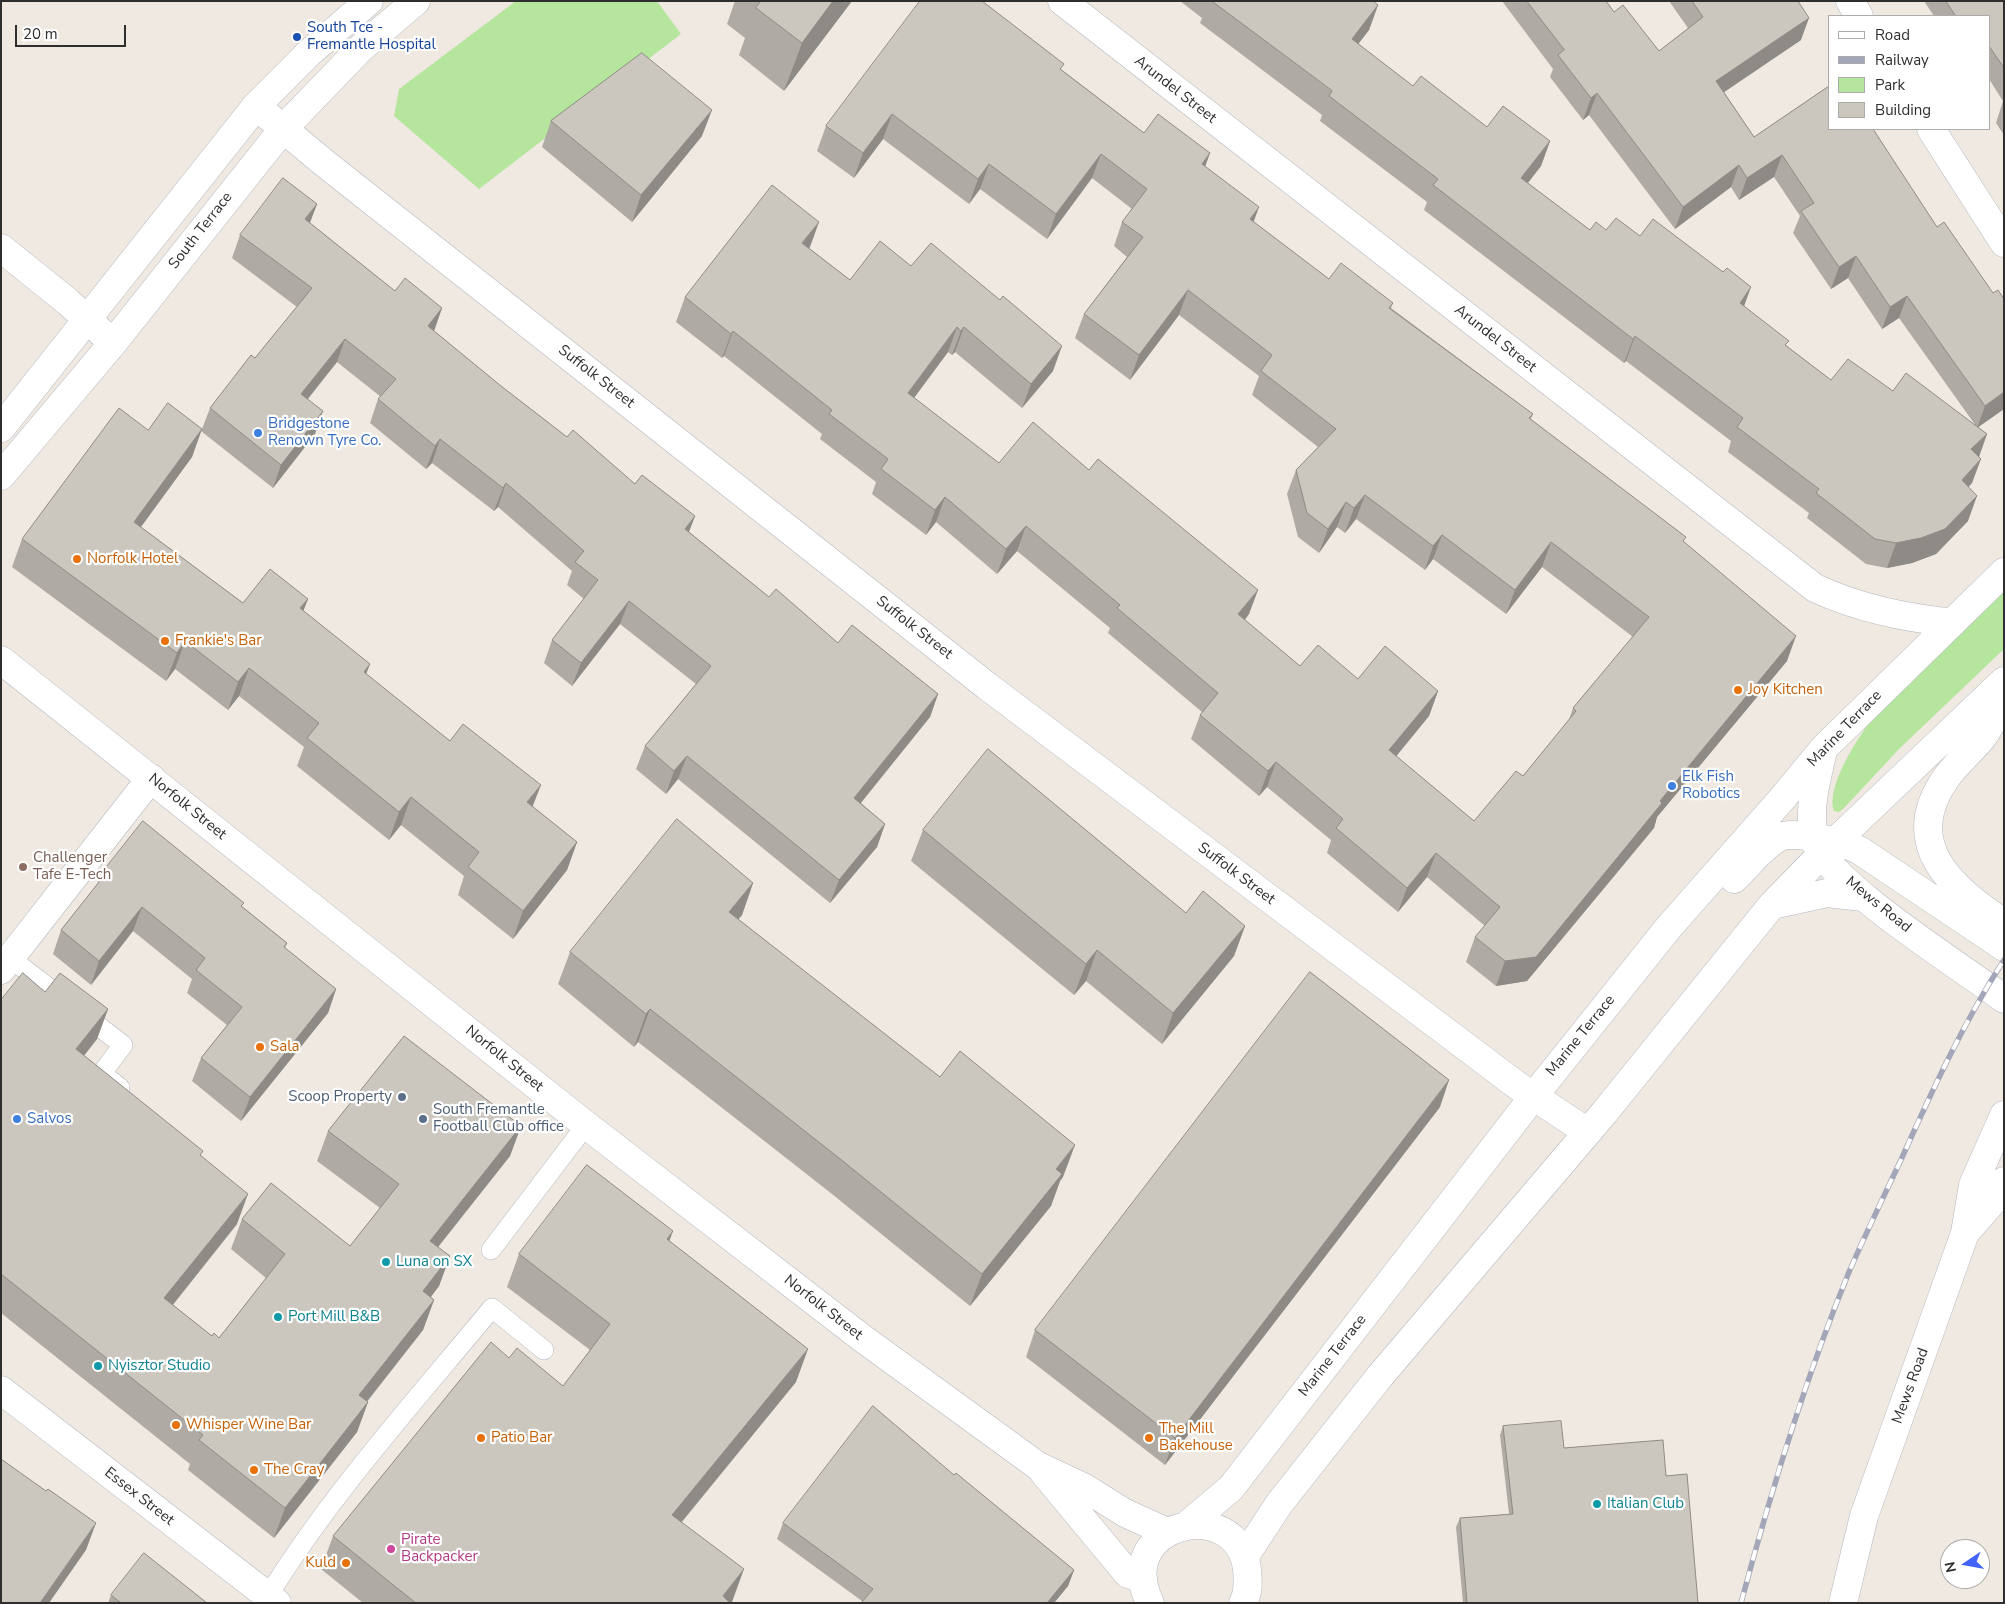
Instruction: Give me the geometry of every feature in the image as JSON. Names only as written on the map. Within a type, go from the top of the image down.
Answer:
[{"type":"street","points":[[1,428],[256,106],[309,53],[369,1]]},
{"type":"street","name":"South Terrace","points":[[1,476],[113,343],[283,129],[362,48],[416,1]]},
{"type":"street","name":"Arundel Street","points":[[1062,1],[1815,588],[1841,601],[1871,610],[1952,624]]},
{"type":"street","points":[[1850,1],[1858,15]]},
{"type":"street","name":"Suffolk Street","points":[[256,106],[987,686],[1533,1097],[1586,1131]]},
{"type":"street","points":[[1932,130],[2004,243]]},
{"type":"street","points":[[1,248],[113,343]]},
{"type":"street","name":"Marine Terrace","points":[[1144,1594],[1142,1574],[1146,1557],[1154,1542],[1177,1528],[1231,1488],[1533,1097],[1669,927],[1782,800],[1825,747],[2004,572]]},
{"type":"street","name":"Norfolk Street","points":[[1,660],[586,1124],[862,1338],[1038,1466],[1084,1488],[1125,1512],[1177,1528]]},
{"type":"street","points":[[1246,1556],[1279,1504],[1380,1376],[1586,1131],[1604,1113],[1772,905],[2004,681]]},
{"type":"street","points":[[1993,916],[1960,890],[1940,867],[1932,853],[1928,818],[1945,780],[1982,738],[2004,698]]},
{"type":"street","points":[[1825,747],[1815,784],[1812,816],[1832,846],[2004,947]]},
{"type":"street","points":[[6,964],[151,778]]},
{"type":"street","points":[[1669,927],[1693,917],[1778,838],[1791,835],[1832,846],[1878,850],[1993,916]]},
{"type":"street","name":"Mews Road","points":[[1832,846],[1863,897],[2004,999]]},
{"type":"street","points":[[1772,905],[1827,893],[1863,897]]},
{"type":"street","points":[[1966,1233],[1973,1185],[2004,1115]]},
{"type":"street","name":"Mews Road","points":[[1843,1603],[1864,1516],[1966,1233],[1994,1200],[2004,1180]]},
{"type":"street","name":"Essex Street","points":[[1,1390],[273,1599]]},
{"type":"street","name":"Norfolk Street","points":[[1038,1466],[1144,1594]]},
{"type":"street","points":[[1177,1528],[1205,1525],[1221,1531],[1235,1542],[1246,1556],[1248,1578],[1243,1603]]},
{"type":"lane","points":[[6,964],[123,1045],[102,1073],[131,1096]]},
{"type":"lane","points":[[491,1250],[586,1124]]},
{"type":"lane","points":[[273,1599],[292,1558],[378,1446],[492,1308],[544,1350]]},
{"type":"green space","points":[[516,1],[657,1],[681,34],[479,189],[394,116],[399,89]]},
{"type":"green space","points":[[2004,588],[2004,649],[1900,748],[1844,808],[1839,812],[1834,811],[1833,800],[1840,773],[1871,720],[1908,680]]},
{"type":"building","points":[[761,1],[833,1],[802,43],[756,8]]},
{"type":"building","points":[[920,1],[982,1],[1064,64],[1060,69],[1144,133],[1158,114],[1210,153],[1202,164],[1259,207],[1250,219],[1329,279],[1341,263],[1393,303],[1389,308],[1533,414],[1529,418],[1686,537],[1683,541],[1796,636],[1660,801],[1662,803],[1536,957],[1505,961],[1475,937],[1500,907],[1436,853],[1407,888],[1336,828],[1343,819],[1276,762],[1268,771],[1200,715],[1218,693],[1117,608],[1120,605],[1026,526],[1006,549],[945,497],[935,510],[881,469],[888,459],[829,414],[832,410],[733,331],[731,334],[685,297],[772,185],[819,222],[802,243],[850,280],[880,241],[911,266],[931,243],[1000,300],[1003,296],[1062,346],[1031,384],[964,327],[961,331],[957,327],[908,393],[999,463],[1033,422],[1089,470],[1098,459],[1258,590],[1238,614],[1300,666],[1318,645],[1358,679],[1385,646],[1438,691],[1389,750],[1474,821],[1516,771],[1523,776],[1576,711],[1573,708],[1649,617],[1551,542],[1515,590],[1442,535],[1433,546],[1365,495],[1354,508],[1346,502],[1328,529],[1307,513],[1296,470],[1336,429],[1261,371],[1272,355],[1188,290],[1139,355],[1084,314],[1143,237],[1122,222],[1147,189],[1101,154],[1056,214],[989,164],[978,179],[892,114],[863,153],[826,126]]},
{"type":"building","points":[[1212,1],[1373,1],[1378,5],[1352,39],[1413,86],[1421,76],[1487,127],[1503,106],[1550,141],[1521,178],[1590,230],[1596,222],[1606,230],[1616,218],[1640,236],[1653,219],[1723,272],[1727,268],[1751,287],[1740,303],[1789,341],[1785,345],[1831,380],[1848,359],[1893,391],[1906,373],[1987,434],[1971,449],[1981,459],[1962,480],[1977,496],[1945,529],[1921,538],[1896,543],[1875,539],[1816,493],[1819,489],[1737,427],[1743,418],[1635,336],[1633,339],[1433,185],[1438,179],[1329,96],[1332,91]]},
{"type":"building","points":[[1527,1],[1606,1],[1614,12],[1623,5],[1659,51],[1703,17],[1692,1],[1798,1],[1809,18],[1716,81],[1754,137],[1828,87],[1828,130],[1874,130],[1937,227],[1944,222],[1993,293],[1998,290],[2004,299],[2004,392],[1985,406],[1907,296],[1890,307],[1856,256],[1839,267],[1801,211],[1814,203],[1782,155],[1747,178],[1739,165],[1683,207],[1597,93],[1591,98],[1558,55],[1564,50]]},
{"type":"building","points":[[1946,1],[2004,1],[2004,68],[1990,47],[1990,15],[1955,15]]},
{"type":"building","points":[[642,53],[712,110],[641,195],[551,121]]},
{"type":"building","points":[[283,178],[317,204],[305,219],[395,291],[405,278],[442,308],[428,326],[501,386],[567,437],[573,430],[635,484],[642,475],[695,516],[685,529],[769,597],[776,589],[838,643],[852,625],[938,694],[854,798],[885,824],[839,880],[687,756],[674,771],[645,746],[711,666],[629,601],[581,663],[552,640],[598,580],[575,562],[584,551],[506,483],[503,488],[440,439],[435,446],[378,399],[396,379],[345,339],[301,394],[323,411],[281,465],[210,408],[251,355],[255,358],[312,288],[240,235]]},
{"type":"building","points":[[168,403],[202,429],[134,522],[243,603],[270,569],[308,599],[300,608],[370,664],[364,672],[450,741],[463,724],[541,785],[527,802],[577,842],[523,911],[468,867],[479,852],[411,797],[399,812],[307,738],[319,723],[249,668],[238,682],[185,641],[177,653],[22,539],[119,408],[148,430]]},
{"type":"building","points":[[988,749],[1186,913],[1203,891],[1245,926],[1173,1013],[1097,950],[1086,964],[923,830]]},
{"type":"building","points":[[677,819],[753,883],[729,912],[940,1077],[960,1051],[1075,1145],[1056,1169],[1062,1174],[982,1274],[650,1009],[646,1014],[570,952]]},
{"type":"building","points":[[143,821],[244,903],[241,906],[287,943],[284,947],[336,989],[250,1097],[201,1058],[242,1007],[196,970],[205,958],[142,907],[99,961],[61,930],[103,877],[101,874]]},
{"type":"building","points":[[1310,972],[1449,1080],[1175,1438],[1035,1330]]},
{"type":"building","points":[[23,973],[45,992],[60,973],[108,1009],[76,1049],[203,1151],[200,1155],[248,1194],[164,1298],[212,1336],[214,1333],[219,1338],[285,1254],[242,1219],[271,1183],[350,1246],[399,1184],[328,1131],[404,1036],[521,1126],[430,1241],[450,1256],[423,1291],[434,1300],[359,1395],[368,1402],[285,1508],[199,1440],[203,1435],[1,1274],[1,1000]]},
{"type":"building","points":[[587,1165],[673,1231],[667,1239],[808,1349],[672,1515],[744,1569],[723,1596],[730,1603],[416,1603],[333,1536],[491,1342],[509,1358],[517,1348],[563,1386],[610,1324],[519,1254]]},
{"type":"building","points":[[873,1406],[954,1475],[956,1473],[1074,1570],[1047,1603],[861,1603],[873,1589],[783,1523]]},
{"type":"building","name":"Italian Club","points":[[1561,1421],[1564,1448],[1663,1440],[1666,1476],[1687,1474],[1698,1603],[1467,1603],[1460,1518],[1513,1514],[1503,1426]]},
{"type":"building","points":[[1,1459],[96,1523],[40,1603],[1,1603]]},
{"type":"building","points":[[144,1553],[207,1603],[119,1603],[111,1595]]},
{"type":"railway","points":[[1741,1603],[1764,1519],[1803,1394],[1849,1272],[1948,1059],[1975,1008],[2004,960]]},
{"type":"place","name":"South Tce - Fremantle Hospital","points":[[297,37]]},
{"type":"place","name":"Bridgestone Renown Tyre Co.","points":[[258,433]]},
{"type":"place","name":"Norfolk Hotel","points":[[77,559]]},
{"type":"place","name":"Frankie's Bar","points":[[165,641]]},
{"type":"place","name":"Joy Kitchen","points":[[1738,690]]},
{"type":"place","name":"Elk Fish Robotics","points":[[1672,786]]},
{"type":"place","name":"Challenger Tafe E-Tech","points":[[23,867]]},
{"type":"place","name":"Sala","points":[[260,1047]]},
{"type":"place","name":"Scoop Property","points":[[402,1097]]},
{"type":"place","name":"Salvos","points":[[17,1119]]},
{"type":"place","name":"South Fremantle Football Club office","points":[[423,1119]]},
{"type":"place","name":"Luna on SX","points":[[386,1262]]},
{"type":"place","name":"Port Mill B&B","points":[[278,1317]]},
{"type":"place","name":"Nyisztor Studio","points":[[98,1366]]},
{"type":"place","name":"Whisper Wine Bar","points":[[176,1425]]},
{"type":"place","name":"Patio Bar","points":[[481,1438]]},
{"type":"place","name":"The Mill Bakehouse","points":[[1149,1438]]},
{"type":"place","name":"The Cray","points":[[254,1470]]},
{"type":"place","name":"Italian Club","points":[[1597,1504]]},
{"type":"place","name":"Pirate Backpacker","points":[[391,1549]]},
{"type":"place","name":"Kuld","points":[[346,1563]]}]
